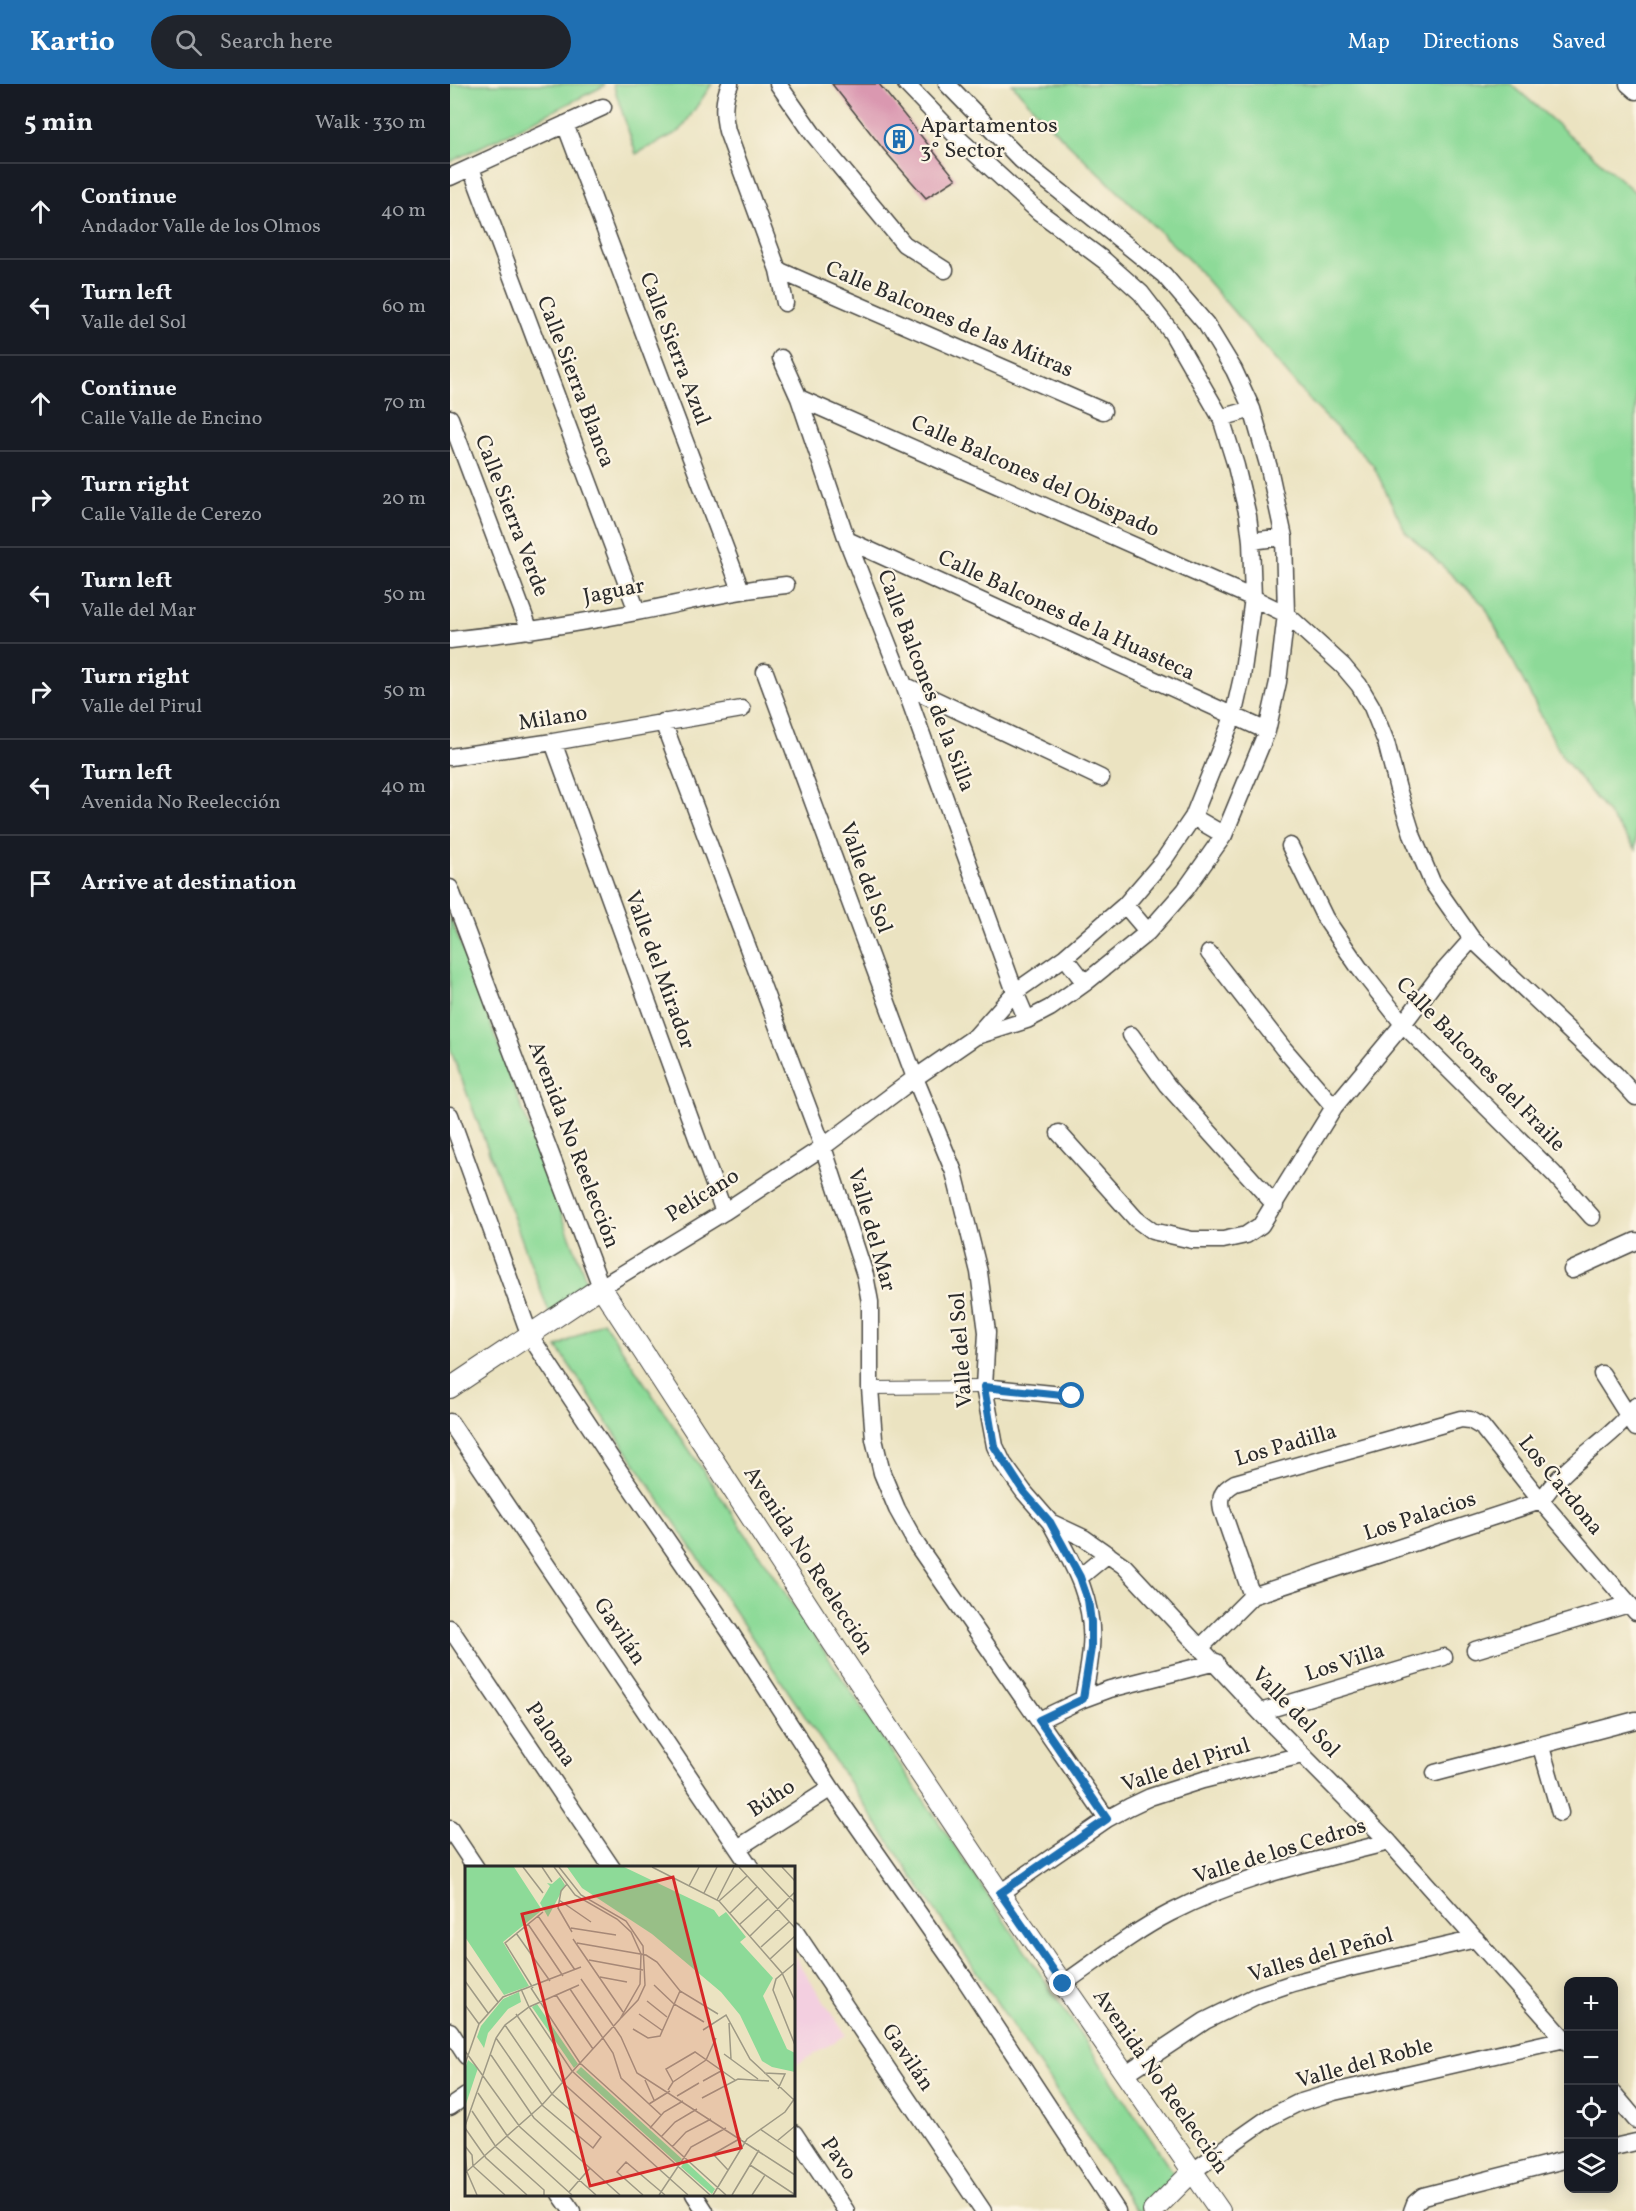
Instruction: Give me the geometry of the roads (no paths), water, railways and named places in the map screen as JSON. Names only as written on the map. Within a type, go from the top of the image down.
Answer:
[{"type":"street","points":[[730,84],[723,117],[778,270],[785,303]]},
{"type":"street","points":[[778,84],[813,134],[904,244],[945,270]]},
{"type":"street","points":[[906,84],[957,137],[1039,212],[1105,261],[1141,293],[1172,333],[1221,418],[1248,516],[1252,598],[1242,677],[1233,717],[1193,817],[1163,861],[1125,905],[1065,957],[1015,992]]},
{"type":"street","points":[[947,84],[1021,160],[1164,275],[1206,324],[1234,370],[1252,409],[1269,468],[1284,537],[1286,614],[1278,682],[1267,731],[1224,834],[1185,890],[1148,932],[1085,983],[1050,1008],[1027,1020]]},
{"type":"street","points":[[1628,84],[1636,90]]},
{"type":"street","points":[[450,177],[603,106]]},
{"type":"street","name":"Calle Sierra Azul","points":[[565,124],[741,590]]},
{"type":"street","name":"Calle Sierra Blanca","points":[[471,168],[637,612]]},
{"type":"street","name":"Calle Balcones de las Mitras","points":[[778,270],[1103,411]]},
{"type":"street","points":[[1141,293],[1164,275]]},
{"type":"street","name":"Calle Balcones de la Silla","points":[[781,358],[799,398],[847,540],[904,685],[1027,1020]]},
{"type":"street","name":"Calle Balcones del Obispado","points":[[799,398],[1286,614],[1343,666],[1359,685],[1372,707],[1386,742],[1404,808],[1432,882],[1472,939],[1615,1074],[1636,1097]]},
{"type":"street","points":[[1221,418],[1252,409]]},
{"type":"street","name":"Calle Sierra Verde","points":[[450,418],[530,631]]},
{"type":"street","points":[[1251,541],[1284,537]]},
{"type":"street","name":"Calle Balcones de la Huasteca","points":[[847,540],[1267,731]]},
{"type":"street","name":"Jaguar","points":[[450,640],[530,631],[741,590],[786,585]]},
{"type":"street","name":"Valle del Sol","points":[[765,672],[915,1078],[954,1172],[979,1272],[987,1332],[984,1387],[994,1446],[1024,1492],[1050,1522],[1084,1538],[1124,1566],[1216,1662],[1260,1712],[1389,1842],[1564,2038]]},
{"type":"street","points":[[904,685],[1101,778]]},
{"type":"street","name":"Milano","points":[[450,758],[742,709]]},
{"type":"street","name":"Valle del Mar","points":[[663,722],[823,1147],[865,1275],[870,1302],[871,1410],[882,1473],[897,1509],[917,1545],[1107,1819]]},
{"type":"street","name":"Valle del Mirador","points":[[553,742],[724,1212]]},
{"type":"street","points":[[1193,817],[1224,834]]},
{"type":"street","name":"Calle Balcones del Fraile","points":[[1290,846],[1325,918],[1360,969],[1403,1024],[1554,1174],[1592,1217]]},
{"type":"street","name":"Avenida No Reelección","points":[[450,888],[601,1287],[832,1642],[1000,1893],[1220,2211]]},
{"type":"street","points":[[1125,905],[1148,932]]},
{"type":"street","points":[[1059,1133],[1136,1219],[1152,1231],[1192,1240],[1223,1240],[1246,1235],[1261,1225],[1275,1205],[1334,1107],[1403,1024],[1440,975],[1472,939]]},
{"type":"street","points":[[1209,953],[1283,1048],[1334,1107]]},
{"type":"street","points":[[1065,957],[1085,983]]},
{"type":"street","name":"Pelícano","points":[[450,1388],[601,1287],[724,1212],[823,1147],[915,1078],[976,1036],[1015,992]]},
{"type":"street","name":"Pelícano","points":[[976,1036],[1027,1020]]},
{"type":"street","points":[[1131,1035],[1167,1084],[1275,1205]]},
{"type":"street","points":[[450,1115],[530,1336],[730,1632],[831,1788],[964,1978],[1117,2211]]},
{"type":"street","points":[[1572,1270],[1636,1241]]},
{"type":"street","points":[[1541,1501],[1551,1485],[1565,1470],[1633,1417],[1602,1374]]},
{"type":"street","points":[[870,1388],[984,1387],[1072,1396]]},
{"type":"street","name":"Los Padilla","points":[[1252,1596],[1222,1510],[1220,1501],[1226,1488],[1235,1483],[1442,1424],[1461,1419],[1470,1420]]},
{"type":"street","name":"Los Cardona","points":[[1470,1420],[1482,1427],[1632,1608]]},
{"type":"street","name":"Gavilán","points":[[450,1422],[750,1866]]},
{"type":"street","name":"Los Palacios","points":[[1201,1647],[1252,1596],[1541,1501]]},
{"type":"street","points":[[1050,1522],[1080,1577],[1088,1600],[1091,1648],[1083,1699]]},
{"type":"street","points":[[1080,1577],[1108,1554]]},
{"type":"street","points":[[1475,1650],[1632,1608]]},
{"type":"street","name":"Paloma","points":[[450,1628],[611,1866]]},
{"type":"street","name":"Los Villa","points":[[1260,1712],[1443,1657]]},
{"type":"street","points":[[1039,1720],[1083,1699],[1144,1680],[1216,1662]]},
{"type":"street","points":[[1435,1773],[1541,1747],[1636,1720]]},
{"type":"street","points":[[1541,1747],[1560,1813]]},
{"type":"street","name":"Valle del Pirul","points":[[1000,1893],[1107,1819],[1150,1797],[1203,1780],[1302,1755]]},
{"type":"street","name":"Búho","points":[[738,1848],[831,1788]]},
{"type":"street","points":[[450,1829],[475,1866]]},
{"type":"street","name":"Valle de los Cedros","points":[[1063,1984],[1168,1914],[1199,1899],[1279,1871],[1389,1842]]},
{"type":"street","name":"Gavilán","points":[[795,1931],[983,2211]]},
{"type":"street","name":"Valles del Peñol","points":[[1125,2074],[1205,2021],[1258,1995],[1338,1971],[1476,1939]]},
{"type":"street","points":[[450,2031],[465,2054]]},
{"type":"street","name":"Valle del Roble","points":[[1194,2171],[1270,2117],[1298,2103],[1334,2092],[1564,2042]]},
{"type":"street","points":[[450,2107],[465,2097]]},
{"type":"street","points":[[1618,2099],[1636,2120]]},
{"type":"street","name":"Pavo","points":[[795,2134],[846,2211]]},
{"type":"street","points":[[1618,2146],[1636,2142]]},
{"type":"street","points":[[1412,2211],[1415,2203],[1423,2196],[1564,2160]]},
{"type":"street","points":[[1153,2211],[1194,2171]]},
{"type":"street","points":[[562,2196],[572,2211]]},
{"type":"street","points":[[695,2196],[705,2211]]},
{"type":"place","name":"Apartamentos 3° Sector","points":[[899,139]]}]
